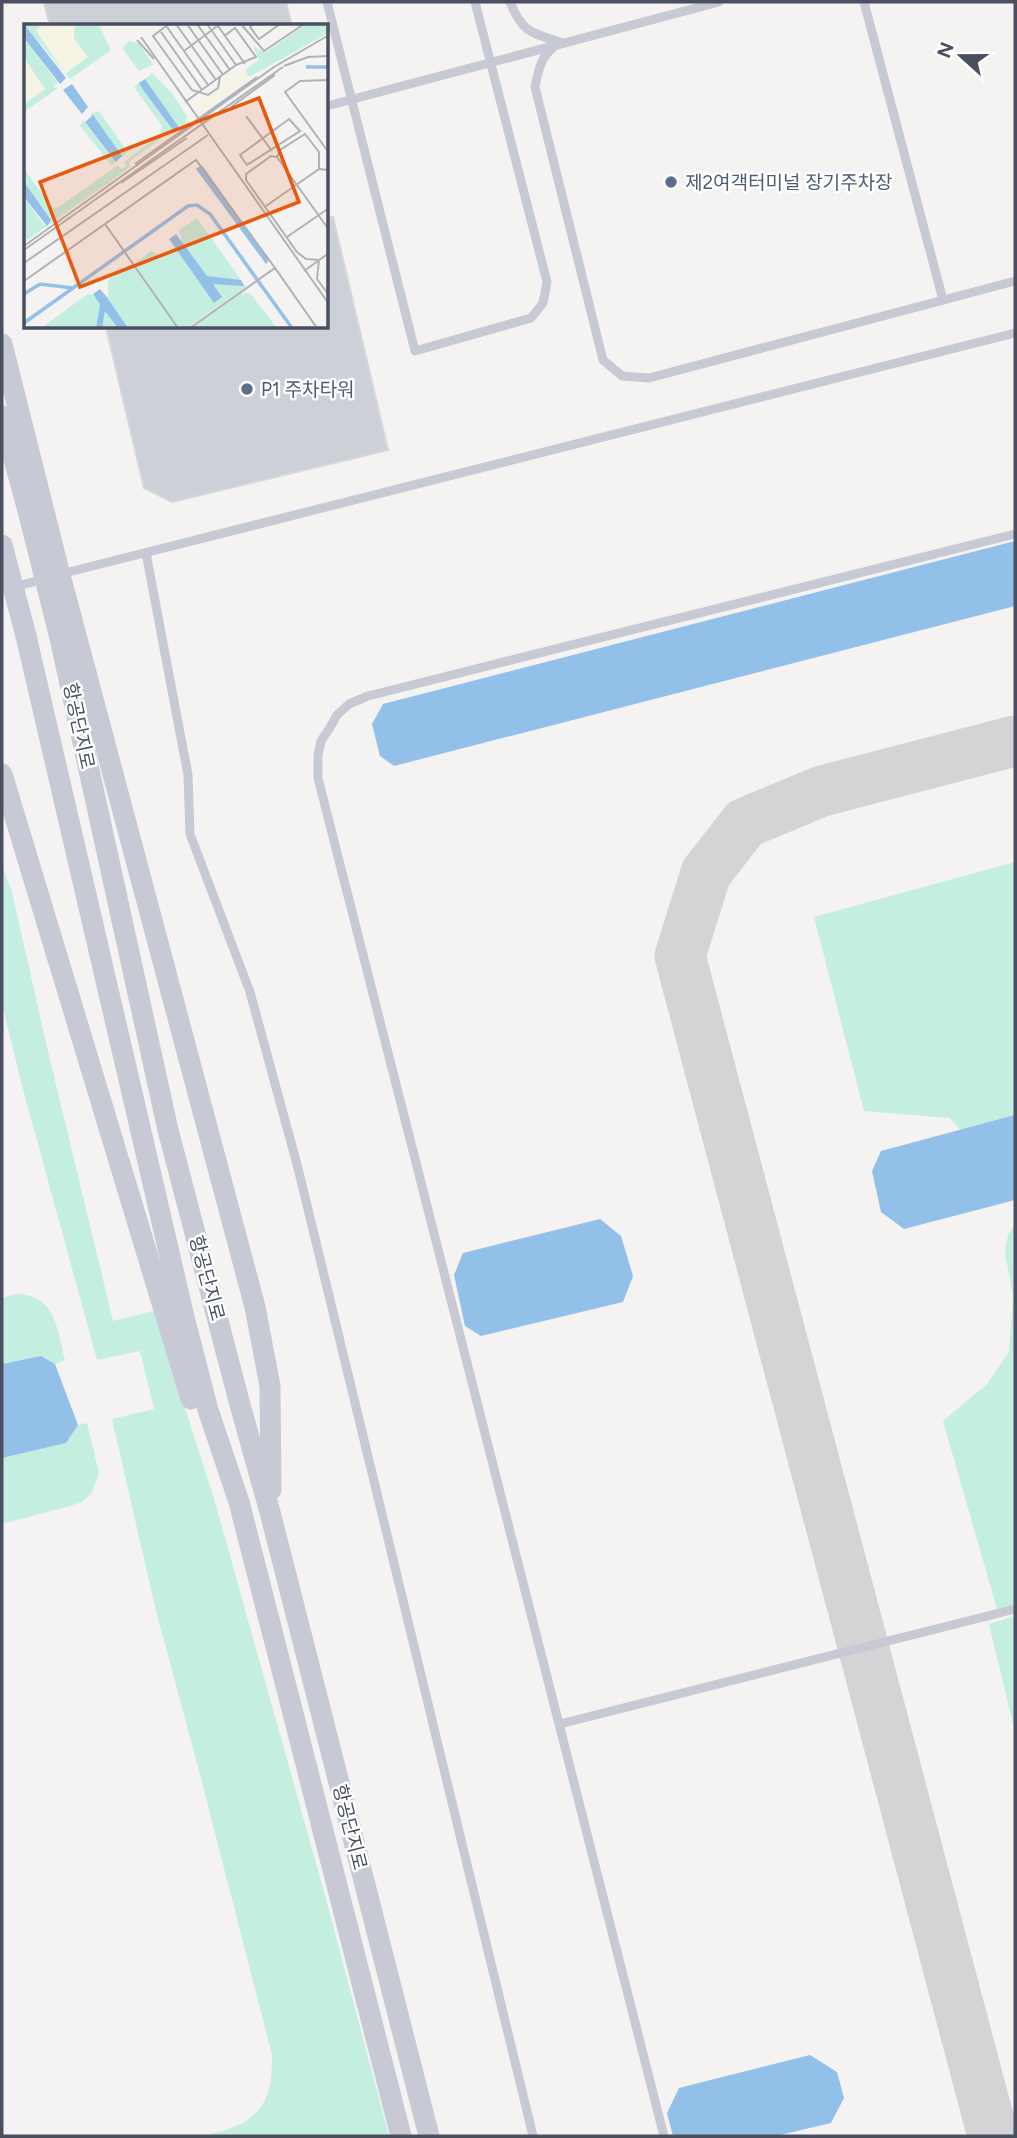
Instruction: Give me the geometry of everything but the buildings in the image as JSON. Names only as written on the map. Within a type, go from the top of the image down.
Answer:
[{"type":"street","points":[[2,344],[60,575],[255,1307],[270,1386],[271,1516]]},
{"type":"street","name":"항공단지로","points":[[2,416],[60,638],[168,1130],[271,1516],[429,2136]]},
{"type":"street","name":"항공단지로","points":[[2,545],[26,636],[176,1319],[202,1412],[239,1502],[401,2136]]},
{"type":"street","points":[[2,774],[176,1319]]},
{"type":"lane","points":[[327,2],[415,351],[531,318],[543,303],[547,282],[475,2]]},
{"type":"lane","points":[[510,2],[516,17],[532,34],[562,42]]},
{"type":"lane","points":[[329,106],[719,2]]},
{"type":"lane","points":[[864,2],[943,300]]},
{"type":"lane","points":[[562,42],[549,50],[539,67],[535,87],[603,360],[622,376],[649,377],[1015,281]]},
{"type":"lane","points":[[2,590],[1015,334]]},
{"type":"lane","points":[[664,2136],[318,778],[321,741],[337,715],[349,704],[368,696],[1015,534]]},
{"type":"lane","points":[[146,553],[188,775],[190,834],[250,992],[298,1168],[533,2136]]},
{"type":"lane","points":[[560,1724],[1015,1609]]},
{"type":"green space","points":[[1015,862],[1015,1194],[950,1118],[864,1111],[814,917]]},
{"type":"green space","points":[[2,866],[12,892],[113,1321],[154,1311],[215,1502],[389,2136],[202,2136],[235,2126],[257,2112],[269,2089],[272,2055],[156,1611],[112,1419],[154,1409],[140,1351],[97,1360],[2,1004]]},
{"type":"green space","points":[[1015,1224],[1015,1605],[997,1609],[943,1421],[987,1384],[1009,1352],[1013,1296],[1005,1252],[1008,1235]]},
{"type":"green space","points":[[15,1294],[39,1300],[47,1307],[56,1325],[65,1360],[55,1364],[40,1356],[2,1364],[2,1298]]},
{"type":"green space","points":[[87,1423],[99,1473],[91,1494],[82,1502],[2,1524],[2,1458],[66,1443],[78,1425]]},
{"type":"green space","points":[[1015,1616],[1015,1732],[989,1624]]},
{"type":"water","points":[[1015,541],[1015,606],[394,766],[380,756],[372,724],[383,704]]},
{"type":"water","points":[[1015,1115],[1015,1200],[904,1229],[881,1212],[872,1171],[881,1151]]},
{"type":"water","points":[[600,1219],[621,1236],[633,1276],[623,1302],[481,1336],[465,1326],[454,1275],[463,1253]]},
{"type":"water","points":[[41,1356],[55,1364],[78,1425],[66,1443],[2,1458],[2,1364]]},
{"type":"water","points":[[810,2055],[837,2072],[844,2098],[831,2123],[776,2136],[673,2136],[667,2113],[679,2088]]},
{"type":"taxiway","points":[[993,2136],[680,956],[706,873],[745,823],[822,791],[1015,741]]},
{"type":"place","name":"제2여객터미널 장기주차장","points":[[671,182]]},
{"type":"place","name":"P1 주차타워","points":[[247,389]]}]
